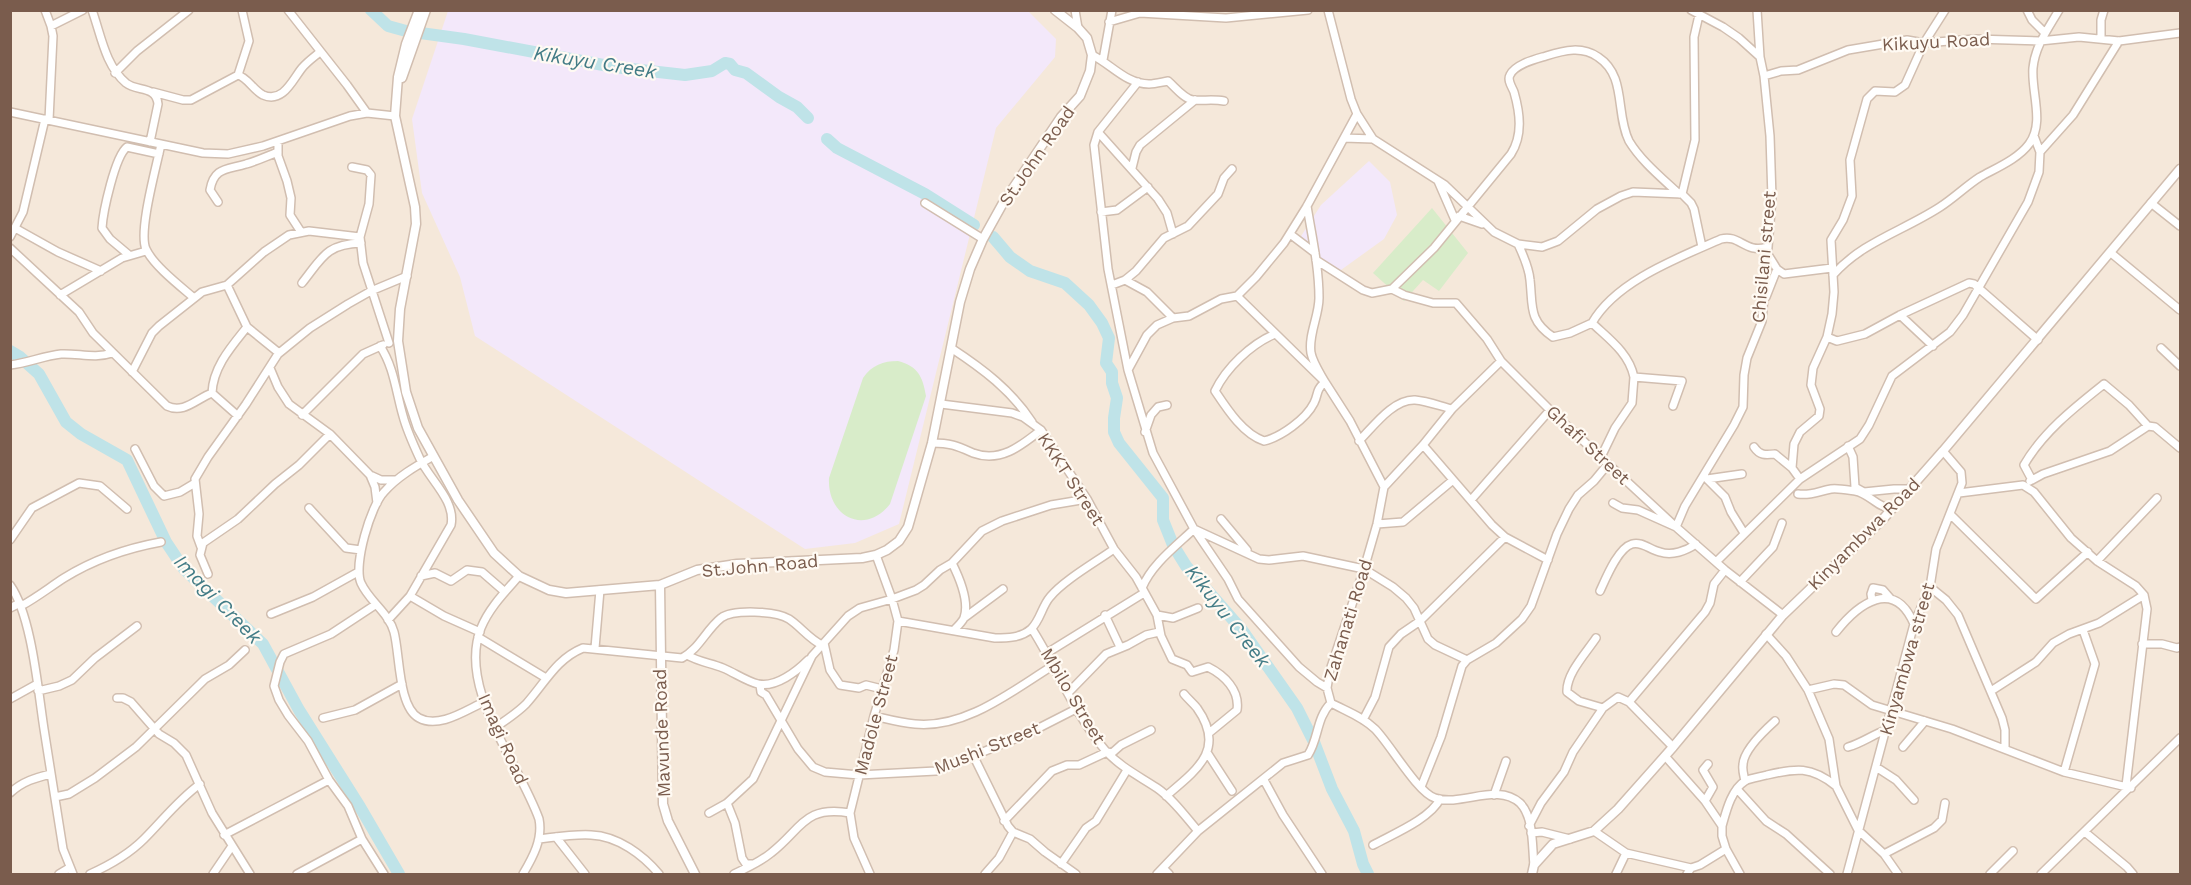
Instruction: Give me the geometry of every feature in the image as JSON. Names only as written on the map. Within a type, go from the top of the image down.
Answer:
[{"type":"street","points":[[10,237],[23,212],[47,119],[54,59],[51,26],[45,10]]},
{"type":"street","points":[[51,26],[83,10]]},
{"type":"street","points":[[92,10],[115,73],[131,87],[183,100],[191,100],[238,75],[249,41],[242,10]]},
{"type":"street","points":[[115,73],[137,51],[189,10]]},
{"type":"street","points":[[288,10],[367,113]]},
{"type":"street","points":[[1055,10],[1087,38],[1092,55],[1103,60],[1125,77],[1150,84],[1168,81],[1188,98],[1224,101]]},
{"type":"street","points":[[1075,10],[1078,28]]},
{"type":"street","points":[[1103,60],[1112,10]]},
{"type":"street","points":[[1109,22],[1140,13],[1164,16],[1308,10]]},
{"type":"street","points":[[1328,10],[1340,64],[1357,114],[1372,140]]},
{"type":"street","points":[[1691,10],[1723,27],[1760,57]]},
{"type":"street","points":[[1757,10],[1760,57],[1764,76]]},
{"type":"street","points":[[1792,468],[1794,444],[1800,432],[1819,416],[1820,409],[1810,385],[1813,368],[1827,337],[1832,314],[1831,240],[1843,220],[1852,196],[1850,160],[1867,99],[1875,91],[1901,90],[1924,43],[1945,10]]},
{"type":"street","points":[[2027,10],[2032,20],[2045,33]]},
{"type":"street","points":[[1716,562],[1800,479],[1860,439],[1892,376],[1950,332],[1979,288],[2028,202],[2039,172],[2040,152],[2034,136],[2036,98],[2033,66],[2040,41],[2059,10]]},
{"type":"street","points":[[2101,39],[2101,20],[2104,10]]},
{"type":"street","name":"St.John Road","points":[[421,13],[396,91],[395,116],[415,207],[416,224],[393,342],[418,428],[432,457],[458,500],[494,553],[519,576],[535,584],[566,592],[660,585],[697,570],[737,564],[851,559],[876,555],[899,542],[908,527],[932,443],[960,302],[970,269],[983,239],[1024,170],[1061,117],[1080,96],[1090,71],[1092,55]]},
{"type":"street","points":[[1680,194],[1695,140],[1694,37],[1699,15]]},
{"type":"street","name":"Kikuyu Road","points":[[1764,76],[1781,71],[1798,70],[1848,50],[1907,40],[1924,43],[1975,39],[2040,41],[2079,37],[2119,41],[2181,33]]},
{"type":"street","points":[[2040,152],[2073,115],[2119,41]]},
{"type":"street","points":[[1392,289],[1434,248],[1511,154],[1519,137],[1520,124],[1510,75],[1531,61],[1579,49],[1591,52],[1612,69],[1629,140],[1643,159],[1691,203],[1702,247]]},
{"type":"street","points":[[238,75],[243,76],[261,94],[269,97],[277,96],[285,91],[304,65],[320,52]]},
{"type":"street","name":"Chisilani street","points":[[1676,527],[1685,506],[1729,435],[1743,407],[1747,358],[1762,321],[1772,198],[1770,136],[1764,76]]},
{"type":"street","points":[[1138,82],[1098,132],[1094,145],[1108,269],[1128,370],[1145,432],[1153,453],[1194,529],[1228,579],[1238,599],[1299,667],[1327,688]]},
{"type":"street","points":[[150,142],[158,104],[153,92]]},
{"type":"street","points":[[1132,168],[1140,145],[1195,100]]},
{"type":"street","points":[[10,112],[204,153],[228,154],[278,141],[350,116],[367,113],[395,116]]},
{"type":"street","points":[[1128,370],[1147,335],[1157,325],[1173,318],[1189,316],[1209,304],[1237,296],[1256,277],[1290,234],[1357,114]]},
{"type":"street","points":[[1098,132],[1163,206],[1173,234]]},
{"type":"street","points":[[1518,244],[1530,279],[1531,305],[1540,328],[1553,337],[1570,333],[1592,323],[1598,313],[1632,283],[1650,272],[1727,237],[1753,249],[1767,250],[1777,268],[1784,274],[1832,272],[1853,255],[1940,207],[1977,179],[2019,154],[2034,136]]},
{"type":"street","points":[[1344,138],[1372,140],[1438,181],[1468,206],[1484,225]]},
{"type":"street","points":[[278,141],[278,152],[291,198],[290,215],[301,232]]},
{"type":"street","points":[[161,144],[143,242],[146,251],[194,298]]},
{"type":"street","points":[[129,255],[110,239],[102,228],[103,214],[120,157],[127,147],[159,154]]},
{"type":"street","points":[[218,202],[210,190],[211,182],[222,170],[278,152]]},
{"type":"street","points":[[302,415],[363,354],[393,342],[371,291],[363,263],[361,240],[369,204],[371,175],[367,170],[352,167]]},
{"type":"street","name":"Kinyambwa Road","points":[[1533,872],[1553,844],[1594,831],[1607,820],[1673,747],[1783,615],[1892,510],[2181,169]]},
{"type":"street","points":[[1112,285],[1125,280],[1136,271],[1164,238],[1188,226],[1199,216],[1218,194],[1224,178],[1232,170]]},
{"type":"street","points":[[1438,181],[1457,218],[1484,225],[1518,244],[1542,247],[1558,241],[1596,209],[1621,196],[1633,192],[1680,194]]},
{"type":"street","points":[[1101,212],[1117,210],[1148,187]]},
{"type":"street","points":[[926,203],[983,239]]},
{"type":"street","points":[[2151,204],[2181,226]]},
{"type":"street","points":[[1307,206],[1316,256],[1318,309],[1311,348],[1312,356],[1325,382],[1350,421],[1384,487],[1452,409],[1501,361]]},
{"type":"street","points":[[14,227],[58,252],[101,271]]},
{"type":"street","points":[[132,372],[152,333],[194,298],[209,288],[226,285],[264,252],[289,235],[301,232],[320,232],[361,240]]},
{"type":"street","name":"Ghafi Street","points":[[1290,234],[1363,290],[1372,293],[1392,289],[1404,295],[1433,303],[1456,303],[1487,339],[1501,361],[1550,410],[1676,527]]},
{"type":"street","points":[[302,284],[332,248],[361,240]]},
{"type":"street","points":[[10,248],[79,312],[93,333],[112,353],[171,408],[187,406],[212,393]]},
{"type":"street","points":[[60,295],[129,255],[146,251]]},
{"type":"street","points":[[2111,253],[2181,310]]},
{"type":"street","points":[[1763,302],[1777,268]]},
{"type":"street","points":[[208,574],[200,555],[201,547],[197,536],[199,514],[195,479],[208,457],[279,353],[310,328],[371,291],[407,276]]},
{"type":"street","points":[[1125,280],[1147,292],[1173,318]]},
{"type":"street","points":[[1827,337],[1837,341],[1865,334],[1969,283],[1979,288],[2038,340]]},
{"type":"street","points":[[226,285],[247,327],[279,353]]},
{"type":"street","points":[[1237,296],[1325,382]]},
{"type":"street","points":[[1900,315],[1933,346]]},
{"type":"street","points":[[1592,323],[1631,364],[1634,377],[1632,402],[1615,428],[1601,457]]},
{"type":"street","points":[[238,416],[212,393],[212,380],[216,369],[247,327]]},
{"type":"street","points":[[1275,334],[1253,346],[1219,383],[1215,392],[1239,423],[1258,439],[1264,441],[1271,439],[1289,430],[1314,403],[1317,389],[1325,382]]},
{"type":"street","points":[[380,346],[390,364],[404,420],[422,463],[433,476],[453,517],[452,525],[410,596],[388,620]]},
{"type":"street","points":[[951,348],[999,382],[1022,406],[1034,424]]},
{"type":"street","points":[[2161,348],[2181,366]]},
{"type":"street","points":[[10,365],[26,363],[47,356],[65,354],[101,357],[112,353]]},
{"type":"street","points":[[270,368],[289,404],[330,434],[370,475],[381,480],[396,480]]},
{"type":"street","points":[[1634,377],[1682,381],[1673,406]]},
{"type":"street","points":[[2032,480],[2024,465],[2030,455],[2074,407],[2104,384],[2129,405],[2148,426],[2155,427],[2180,445]]},
{"type":"street","points":[[1359,441],[1386,414],[1402,402],[1415,400],[1452,409]]},
{"type":"street","name":"KKKT Street","points":[[941,404],[1012,413],[1041,430],[1087,499],[1114,549],[1136,577],[1157,615],[1160,632],[1172,659],[1187,665],[1192,672],[1208,667],[1217,672],[1230,684],[1239,700],[1237,710],[1209,733]]},
{"type":"street","points":[[1145,432],[1151,416],[1158,407],[1167,405]]},
{"type":"street","points":[[1471,500],[1550,410]]},
{"type":"street","points":[[1943,451],[1961,472],[1962,483],[1959,493],[2023,485],[2043,474],[2110,451],[2148,426]]},
{"type":"street","points":[[932,443],[950,443],[977,454],[1000,456],[1023,444],[1041,430]]},
{"type":"street","points":[[201,547],[206,540],[238,519],[330,434]]},
{"type":"street","points":[[1423,445],[1505,537],[1548,560]]},
{"type":"street","points":[[1848,446],[1853,457],[1855,487],[1878,504],[1892,510]]},
{"type":"street","points":[[1754,447],[1757,453],[1778,455],[1800,479]]},
{"type":"street","points":[[135,449],[154,486],[164,496],[180,492],[195,483]]},
{"type":"street","points":[[432,457],[396,480],[382,494],[361,550],[358,572],[362,585],[388,620],[394,633],[402,684],[410,709],[417,717],[427,721],[444,720],[484,702]]},
{"type":"street","points":[[1421,787],[1441,737],[1457,680],[1467,660],[1496,643],[1522,619],[1531,606],[1557,534],[1574,502],[1608,464]]},
{"type":"street","points":[[1742,474],[1707,479],[1725,497],[1744,533]]},
{"type":"street","points":[[370,475],[375,487],[377,505]]},
{"type":"street","points":[[1377,524],[1403,522],[1453,480]]},
{"type":"street","points":[[10,540],[32,508],[79,483],[100,486],[127,509]]},
{"type":"street","points":[[2023,485],[2034,492],[2071,538],[2097,561],[2136,586],[2144,596],[2147,609],[2129,787]]},
{"type":"street","name":"Zahanati Road","points":[[1384,487],[1377,524],[1330,670],[1327,688],[1331,703],[1363,720],[1381,736],[1421,787],[1429,795],[1440,799]]},
{"type":"street","points":[[1798,494],[1809,495],[1831,489],[1864,492],[1909,489]]},
{"type":"street","name":"Kinyambwa street","points":[[1846,874],[1914,624],[1930,587],[1936,549],[1959,493]]},
{"type":"street","points":[[2097,561],[2157,498]]},
{"type":"street","points":[[687,655],[760,685],[776,682],[798,670],[854,612],[916,590],[951,563],[982,531],[1002,521],[1051,505],[1087,499]]},
{"type":"street","points":[[1613,503],[1622,508],[1638,510],[1676,527],[1725,570],[1783,615]]},
{"type":"street","points":[[309,508],[342,545],[351,550],[361,550]]},
{"type":"street","points":[[1950,514],[2036,599],[2088,552]]},
{"type":"street","points":[[1221,519],[1253,556]]},
{"type":"street","points":[[1740,582],[1773,547],[1782,524]]},
{"type":"street","points":[[1194,529],[1253,556],[1269,560],[1303,556],[1364,569],[1394,587],[1406,598],[1414,609],[1428,639],[1435,645],[1467,660]]},
{"type":"street","points":[[1047,653],[1143,591],[1144,581],[1194,529]]},
{"type":"street","points":[[1363,720],[1375,697],[1389,647],[1420,621],[1505,537]]},
{"type":"street","points":[[10,608],[20,605],[66,577],[102,559],[136,546],[161,542]]},
{"type":"street","points":[[1600,591],[1608,572],[1630,544],[1642,544],[1666,553],[1683,551],[1696,544]]},
{"type":"street","points":[[898,621],[1009,638],[1020,636],[1032,628],[1049,597],[1114,549]]},
{"type":"street","name":"Madole Street","points":[[869,874],[854,838],[850,813],[874,716],[894,651],[898,621],[876,555]]},
{"type":"street","points":[[951,563],[963,592],[964,618]]},
{"type":"street","points":[[421,576],[435,573],[451,581],[467,570],[482,572],[505,592]]},
{"type":"street","points":[[1629,702],[1705,612],[1710,603],[1714,584],[1725,570]]},
{"type":"street","points":[[271,614],[313,597],[358,572]]},
{"type":"street","name":"Imagi Road","points":[[519,576],[485,619],[479,634],[474,664],[484,702],[535,808],[541,829],[524,874]]},
{"type":"street","points":[[10,585],[20,605],[38,687],[63,849],[71,871],[59,874]]},
{"type":"street","name":"Mavunde Road","points":[[660,585],[663,804],[668,821],[695,874]]},
{"type":"street","points":[[1930,587],[1946,600],[1958,615],[2005,730],[2005,748]]},
{"type":"street","points":[[1872,600],[1871,594],[1874,588],[1883,590],[1890,598],[1901,604],[1911,615],[1914,624]]},
{"type":"street","points":[[955,629],[964,618],[1003,589]]},
{"type":"street","points":[[595,648],[600,590]]},
{"type":"street","points":[[410,596],[479,634],[546,678]]},
{"type":"street","points":[[1991,692],[2036,662],[2054,643],[2068,634],[2083,630],[2144,596]]},
{"type":"street","points":[[1836,632],[1849,615],[1861,606],[1872,600],[1890,598]]},
{"type":"street","points":[[375,605],[331,634],[284,654],[280,662],[275,690],[288,715],[308,741],[329,780],[348,806],[362,839],[384,874]]},
{"type":"street","points":[[1157,615],[1173,618],[1198,608]]},
{"type":"street","points":[[496,727],[526,703],[556,665],[571,653],[584,648],[595,648],[682,658],[722,618],[733,612],[779,615],[791,620],[823,644],[830,670],[840,685],[859,688],[866,685],[882,689]]},
{"type":"street","points":[[1105,615],[1120,647]]},
{"type":"street","points":[[10,699],[38,687],[60,686],[72,680],[95,658],[137,626]]},
{"type":"street","name":"Mbilo Street","points":[[1032,628],[1076,709],[1107,752],[1127,770],[1166,796],[1198,831]]},
{"type":"street","points":[[2064,772],[2095,664],[2083,630]]},
{"type":"street","points":[[1068,693],[1099,659],[1146,635],[1160,632]]},
{"type":"street","points":[[1766,634],[1786,656],[1809,690],[1829,739],[1836,786],[1858,830],[1884,854],[1898,874]]},
{"type":"street","points":[[1596,638],[1574,671],[1567,686],[1567,693],[1579,700],[1603,708]]},
{"type":"street","points":[[2142,644],[2162,644],[2177,648],[2181,646]]},
{"type":"street","points":[[55,797],[69,794],[95,778],[143,741],[205,679],[222,670],[244,650]]},
{"type":"street","points":[[710,813],[727,803],[753,779],[812,656]]},
{"type":"street","points":[[874,716],[915,724],[934,724],[955,719],[992,703],[1054,665]]},
{"type":"street","points":[[323,718],[355,710],[402,684]]},
{"type":"street","points":[[1809,690],[1834,684],[1844,685],[1864,701],[1891,711],[2005,748],[2064,772],[2129,787]]},
{"type":"street","name":"Mushi Street","points":[[760,685],[761,692],[766,695],[798,749],[813,767],[825,772],[859,775],[936,771],[974,757],[1076,709]]},
{"type":"street","points":[[1166,796],[1208,754],[1209,733],[1197,708],[1184,694]]},
{"type":"street","points":[[1530,830],[1541,803],[1564,772],[1573,752],[1603,708],[1618,697],[1629,702],[1673,747]]},
{"type":"street","points":[[117,698],[131,702],[159,734],[174,743],[186,755],[212,813],[250,874]]},
{"type":"street","points":[[1157,874],[1198,831],[1283,763],[1308,755],[1322,714],[1331,703]]},
{"type":"street","points":[[1745,780],[1742,766],[1744,759],[1765,729],[1775,721]]},
{"type":"street","points":[[1903,747],[1924,721]]},
{"type":"street","points":[[1848,747],[1861,743],[1873,734],[1886,729]]},
{"type":"street","points":[[1004,821],[1052,771],[1067,765],[1079,765],[1107,752],[1112,753],[1141,733],[1151,730]]},
{"type":"street","points":[[2041,874],[2086,833],[2129,787],[2181,738]]},
{"type":"street","points":[[1208,754],[1232,791],[1234,803]]},
{"type":"street","points":[[1665,756],[1706,801],[1722,826]]},
{"type":"street","points":[[974,757],[1004,821],[1013,832],[1030,839],[1076,874]]},
{"type":"street","points":[[1494,795],[1506,761]]},
{"type":"street","points":[[1706,801],[1713,787],[1703,770],[1708,764]]},
{"type":"street","points":[[1876,766],[1896,780],[1914,800]]},
{"type":"street","points":[[1740,874],[1726,849],[1722,826],[1737,789],[1745,780],[1793,769],[1818,773],[1836,786]]},
{"type":"street","points":[[1061,864],[1086,828],[1096,821],[1127,770]]},
{"type":"street","points":[[10,793],[32,778],[51,774]]},
{"type":"street","points":[[224,835],[329,780]]},
{"type":"street","points":[[1264,780],[1283,815],[1322,874]]},
{"type":"street","points":[[90,874],[113,864],[144,839],[179,800],[200,784]]},
{"type":"street","points":[[1737,789],[1766,821],[1786,834],[1830,874]]},
{"type":"street","points":[[1232,791],[1244,795]]},
{"type":"street","points":[[1373,845],[1422,818],[1440,799],[1509,796],[1524,808],[1530,830],[1533,872]]},
{"type":"street","points":[[727,803],[735,823],[742,858],[746,864],[754,864]]},
{"type":"street","points":[[1884,854],[1934,828],[1942,820],[1945,803]]},
{"type":"street","points":[[734,874],[771,854],[809,817],[818,812],[835,810],[850,813]]},
{"type":"street","points":[[1530,830],[1570,838]]},
{"type":"street","points":[[1594,831],[1626,853],[1689,871],[1726,849]]},
{"type":"street","points":[[985,874],[999,858],[1013,832]]},
{"type":"street","points":[[2086,833],[2133,874]]},
{"type":"street","points":[[539,838],[593,834],[633,850],[659,874]]},
{"type":"street","points":[[556,837],[585,874]]},
{"type":"street","points":[[297,874],[362,839]]},
{"type":"street","points":[[213,874],[232,846]]},
{"type":"street","points":[[1990,874],[2013,851]]},
{"type":"street","points":[[1616,874],[1626,853]]},
{"type":"street","points":[[1162,868],[1169,874]]},
{"type":"shaded area","points":[[1027,10],[1056,39],[1055,57],[996,128],[899,524],[855,543],[805,549],[475,336],[460,277],[422,193],[412,119],[448,11]]},
{"type":"shaded area","points":[[11,11],[2180,11],[2180,874],[11,874]]},
{"type":"shaded area","points":[[1369,161],[1390,182],[1397,215],[1384,239],[1334,275],[1298,241],[1321,205]]},
{"type":"green space","points":[[1432,208],[1468,253],[1439,291],[1423,280],[1404,301],[1373,273]]},
{"type":"green space","points":[[898,361],[915,369],[923,383],[926,396],[890,504],[880,514],[870,519],[849,518],[834,503],[829,478],[863,378],[878,365]]},
{"type":"waterway","name":"Kikuyu Creek","points":[[371,10],[388,26],[406,31],[464,39],[614,67],[685,75],[712,71],[725,63],[730,64],[735,70],[746,73],[797,107],[808,118]]},
{"type":"waterway","name":"Kikuyu Creek","points":[[827,139],[837,148],[925,194],[974,225]]},
{"type":"waterway","name":"Kikuyu Creek","points":[[993,237],[1010,257],[1030,271],[1065,283],[1089,305],[1102,323],[1109,338],[1106,363],[1112,372],[1112,383],[1117,398],[1114,432],[1119,443],[1163,498],[1163,520],[1173,545],[1186,566],[1242,630],[1297,708],[1314,742],[1332,789],[1354,831],[1368,874]]},
{"type":"waterway","name":"Imagi Creek","points":[[10,351],[39,374],[66,422],[81,434],[127,460],[166,542],[184,569],[263,644],[299,710],[399,874]]}]
